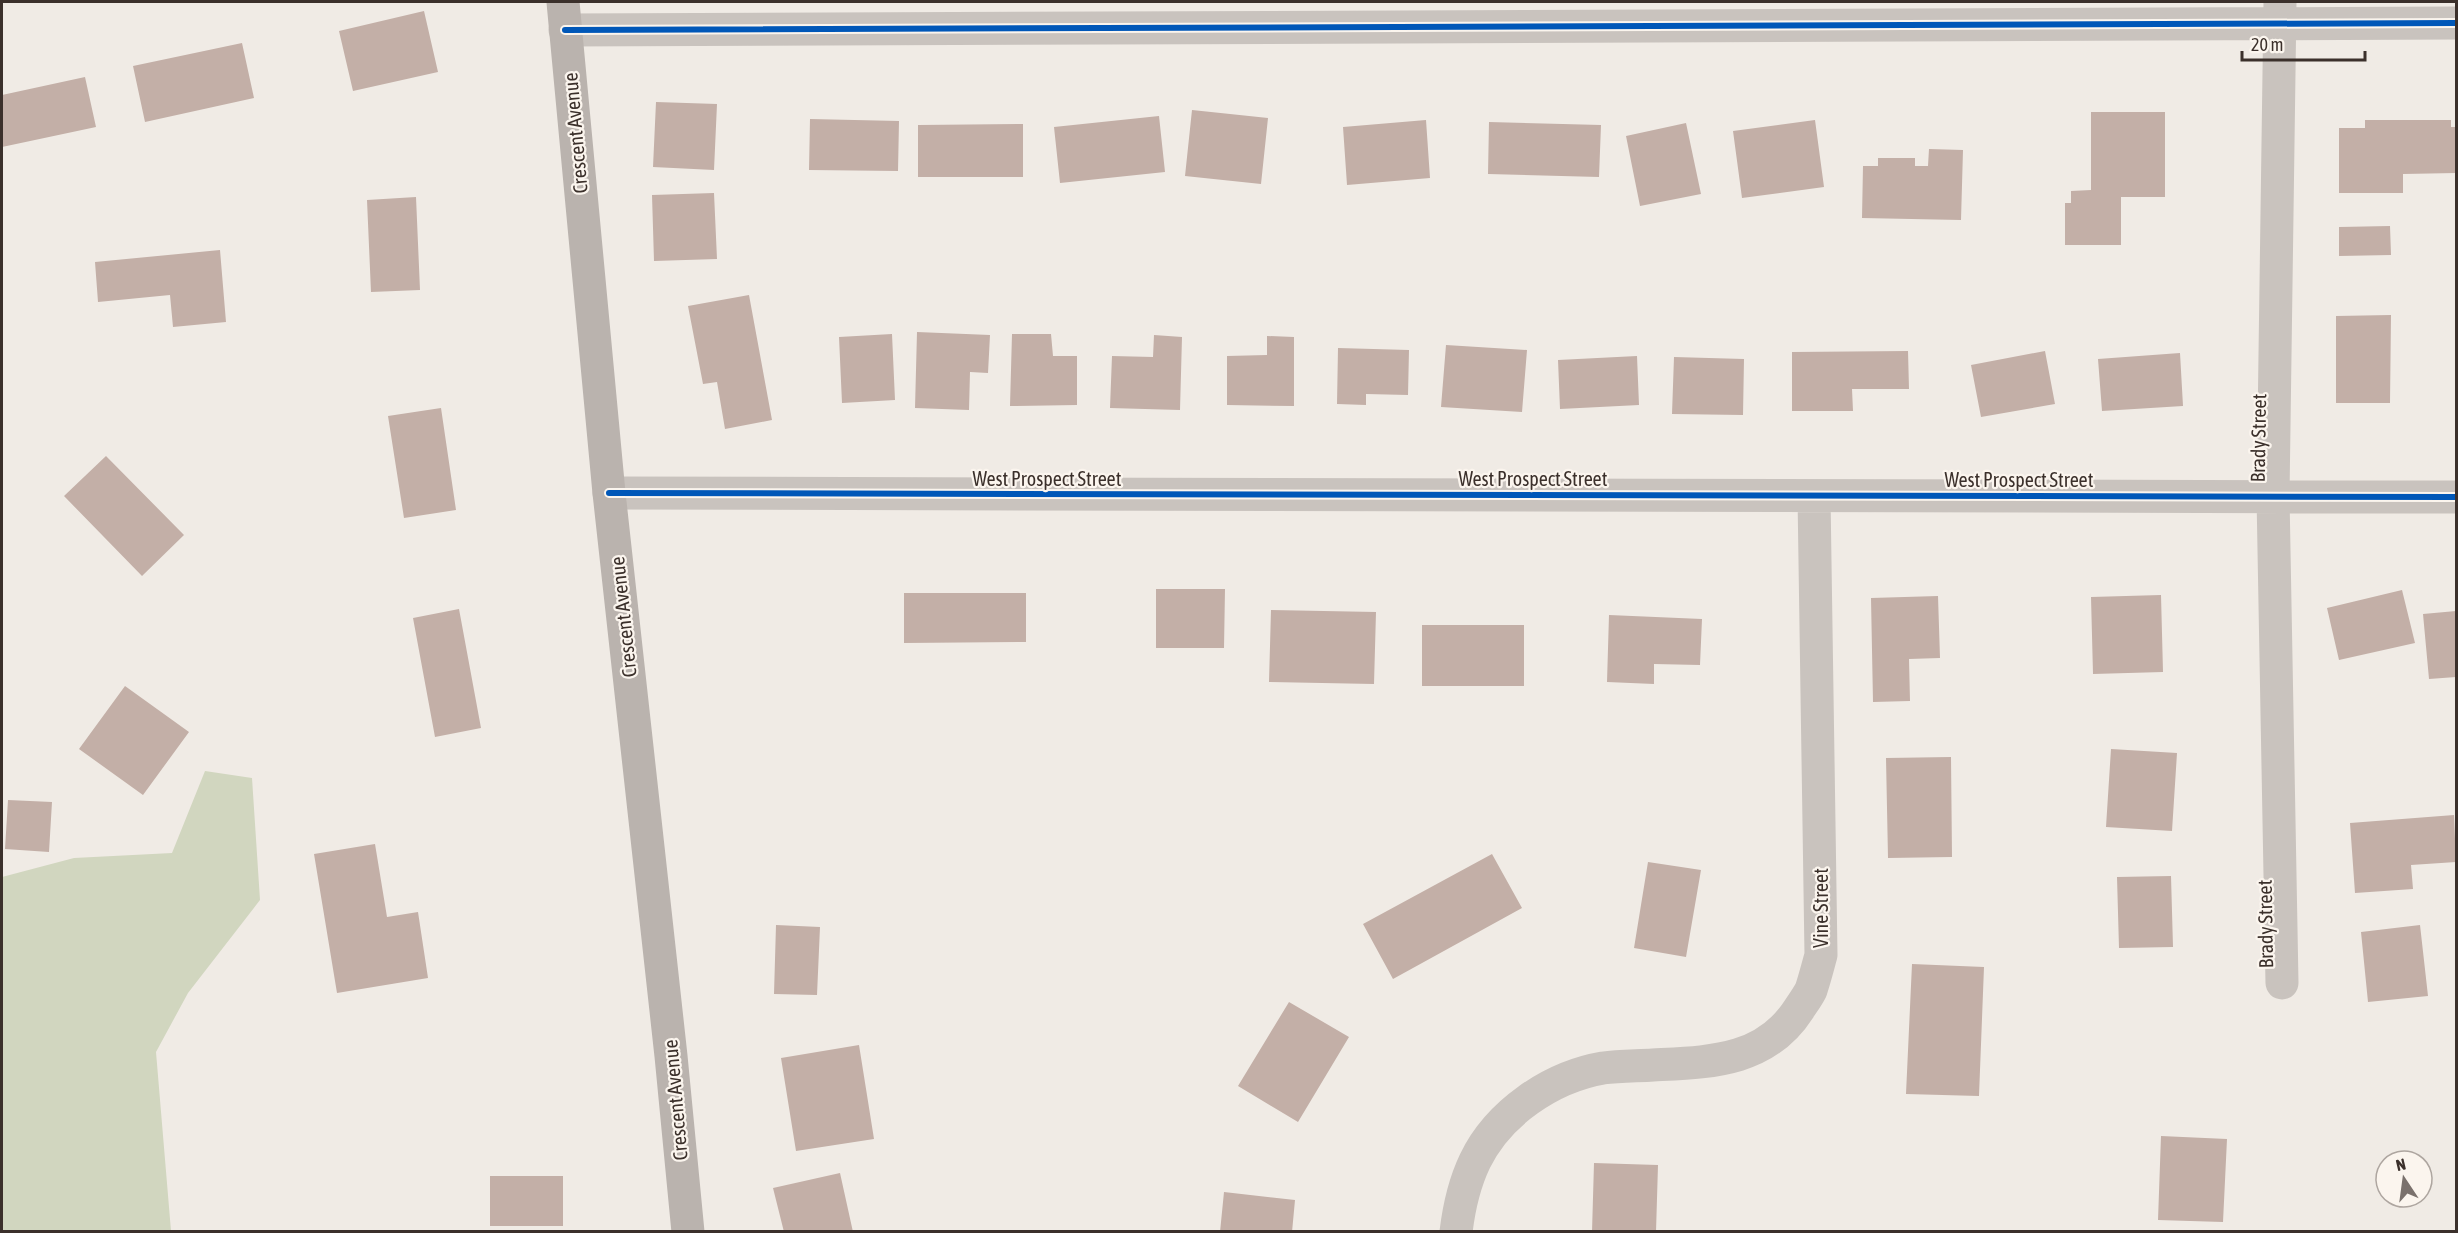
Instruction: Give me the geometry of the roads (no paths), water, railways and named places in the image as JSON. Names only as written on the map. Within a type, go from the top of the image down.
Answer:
[{"type":"main road","name":"Crescent Avenue","points":[[564,16],[609,493],[670,1044],[687,1232]]},
{"type":"street","points":[[564,16],[2280,12],[2457,22]]},
{"type":"street","name":"Brady Street","points":[[2280,12],[2273,496],[2282,983]]},
{"type":"street","name":"West Prospect Street","points":[[609,493],[2457,497]]},
{"type":"street","name":"Vine Street","points":[[1456,1232],[1460,1201],[1475,1160],[1502,1123],[1530,1099],[1564,1080],[1603,1068],[1706,1062],[1737,1056],[1767,1042],[1792,1020],[1810,991],[1821,955],[1814,495]]}]
